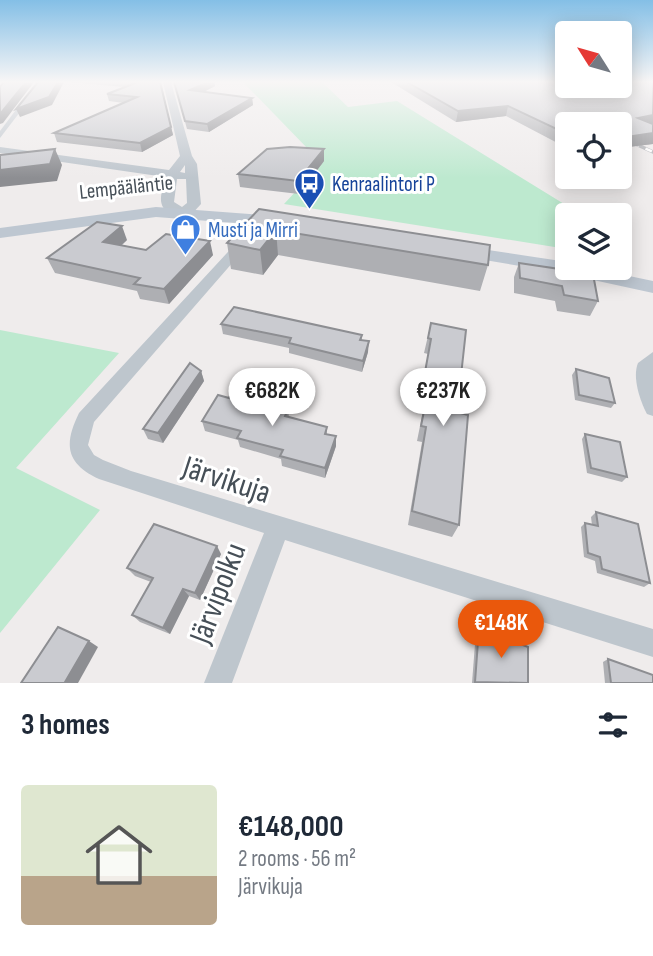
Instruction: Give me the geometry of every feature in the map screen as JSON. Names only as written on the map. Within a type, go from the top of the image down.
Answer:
[{"type":"main road","name":"Lempääläntie","points":[[0,226],[167,202],[239,219],[294,224]]},
{"type":"main road","name":"Lempääläntie","points":[[0,233],[148,212],[190,209]]},
{"type":"main road","points":[[441,247],[555,266]]},
{"type":"main road","points":[[632,272],[653,275]]},
{"type":"main road","points":[[613,280],[653,288]]},
{"type":"street","points":[[0,136],[16,114]]},
{"type":"street","points":[[175,114],[186,156],[191,164],[190,209]]},
{"type":"street","points":[[0,150],[171,176],[192,176]]},
{"type":"street","points":[[167,202],[171,176],[186,156]]},
{"type":"street","name":"Järvikuja","points":[[260,219],[86,418],[78,434],[78,449],[83,459],[96,468],[278,528],[653,643]]},
{"type":"street","points":[[653,358],[644,367],[644,378],[653,408]]},
{"type":"street","name":"Järvipolku","points":[[218,683],[278,528]]},
{"type":"green space","points":[[274,114],[418,114],[563,203],[555,203],[555,247],[284,204],[324,161],[309,150]]},
{"type":"green space","points":[[0,330],[119,353],[16,468],[100,510],[0,633]]},
{"type":"building","points":[[98,114],[168,114],[171,127],[140,143],[54,133]]},
{"type":"building","points":[[183,114],[225,114],[207,124],[185,121]]},
{"type":"building","points":[[525,114],[555,114],[555,128]]},
{"type":"building","points":[[632,114],[653,114],[638,118],[653,124],[653,133],[632,136]]},
{"type":"building","points":[[55,149],[50,164],[0,170],[0,155]]},
{"type":"building","points":[[267,149],[324,149],[298,181],[238,174]]},
{"type":"building","points":[[259,209],[490,245],[488,265],[276,230],[260,250],[227,243]]},
{"type":"building","points":[[97,222],[122,226],[103,242],[146,250],[166,234],[210,241],[164,289],[134,284],[140,278],[47,258]]},
{"type":"building","points":[[519,263],[555,268],[555,280],[594,280],[598,301],[564,295],[562,286],[520,278]]},
{"type":"building","points":[[234,307],[362,335],[360,340],[369,341],[363,361],[289,343],[291,338],[221,324]]},
{"type":"building","points":[[431,323],[466,330],[457,412],[468,415],[459,525],[412,511],[426,427],[421,426],[427,396],[421,394],[431,339],[428,338]]},
{"type":"building","points":[[190,363],[201,371],[158,433],[143,429]]},
{"type":"building","points":[[576,369],[609,378],[615,403],[579,395]]},
{"type":"building","points":[[233,391],[252,395],[249,400],[288,410],[285,416],[327,427],[325,434],[336,436],[325,468],[280,456],[283,450],[237,438],[241,431],[202,421],[218,395],[229,398]]},
{"type":"building","points":[[585,434],[620,442],[627,477],[591,468]]},
{"type":"building","points":[[596,512],[638,524],[650,583],[602,569],[600,557],[588,553],[585,523],[598,526]]},
{"type":"building","points":[[154,524],[217,546],[195,593],[183,589],[163,628],[132,615],[153,578],[127,568]]},
{"type":"building","points":[[58,627],[89,641],[65,682],[67,683],[21,683]]},
{"type":"building","points":[[479,628],[528,647],[528,683],[475,682]]},
{"type":"building","points":[[608,659],[653,675],[653,683],[611,683]]},
{"type":"railway","points":[[632,142],[653,152]]},
{"type":"place","name":"Kenraalintori P","points":[[309,211]]},
{"type":"place","name":"Musti ja Mirri","points":[[185,257]]}]
